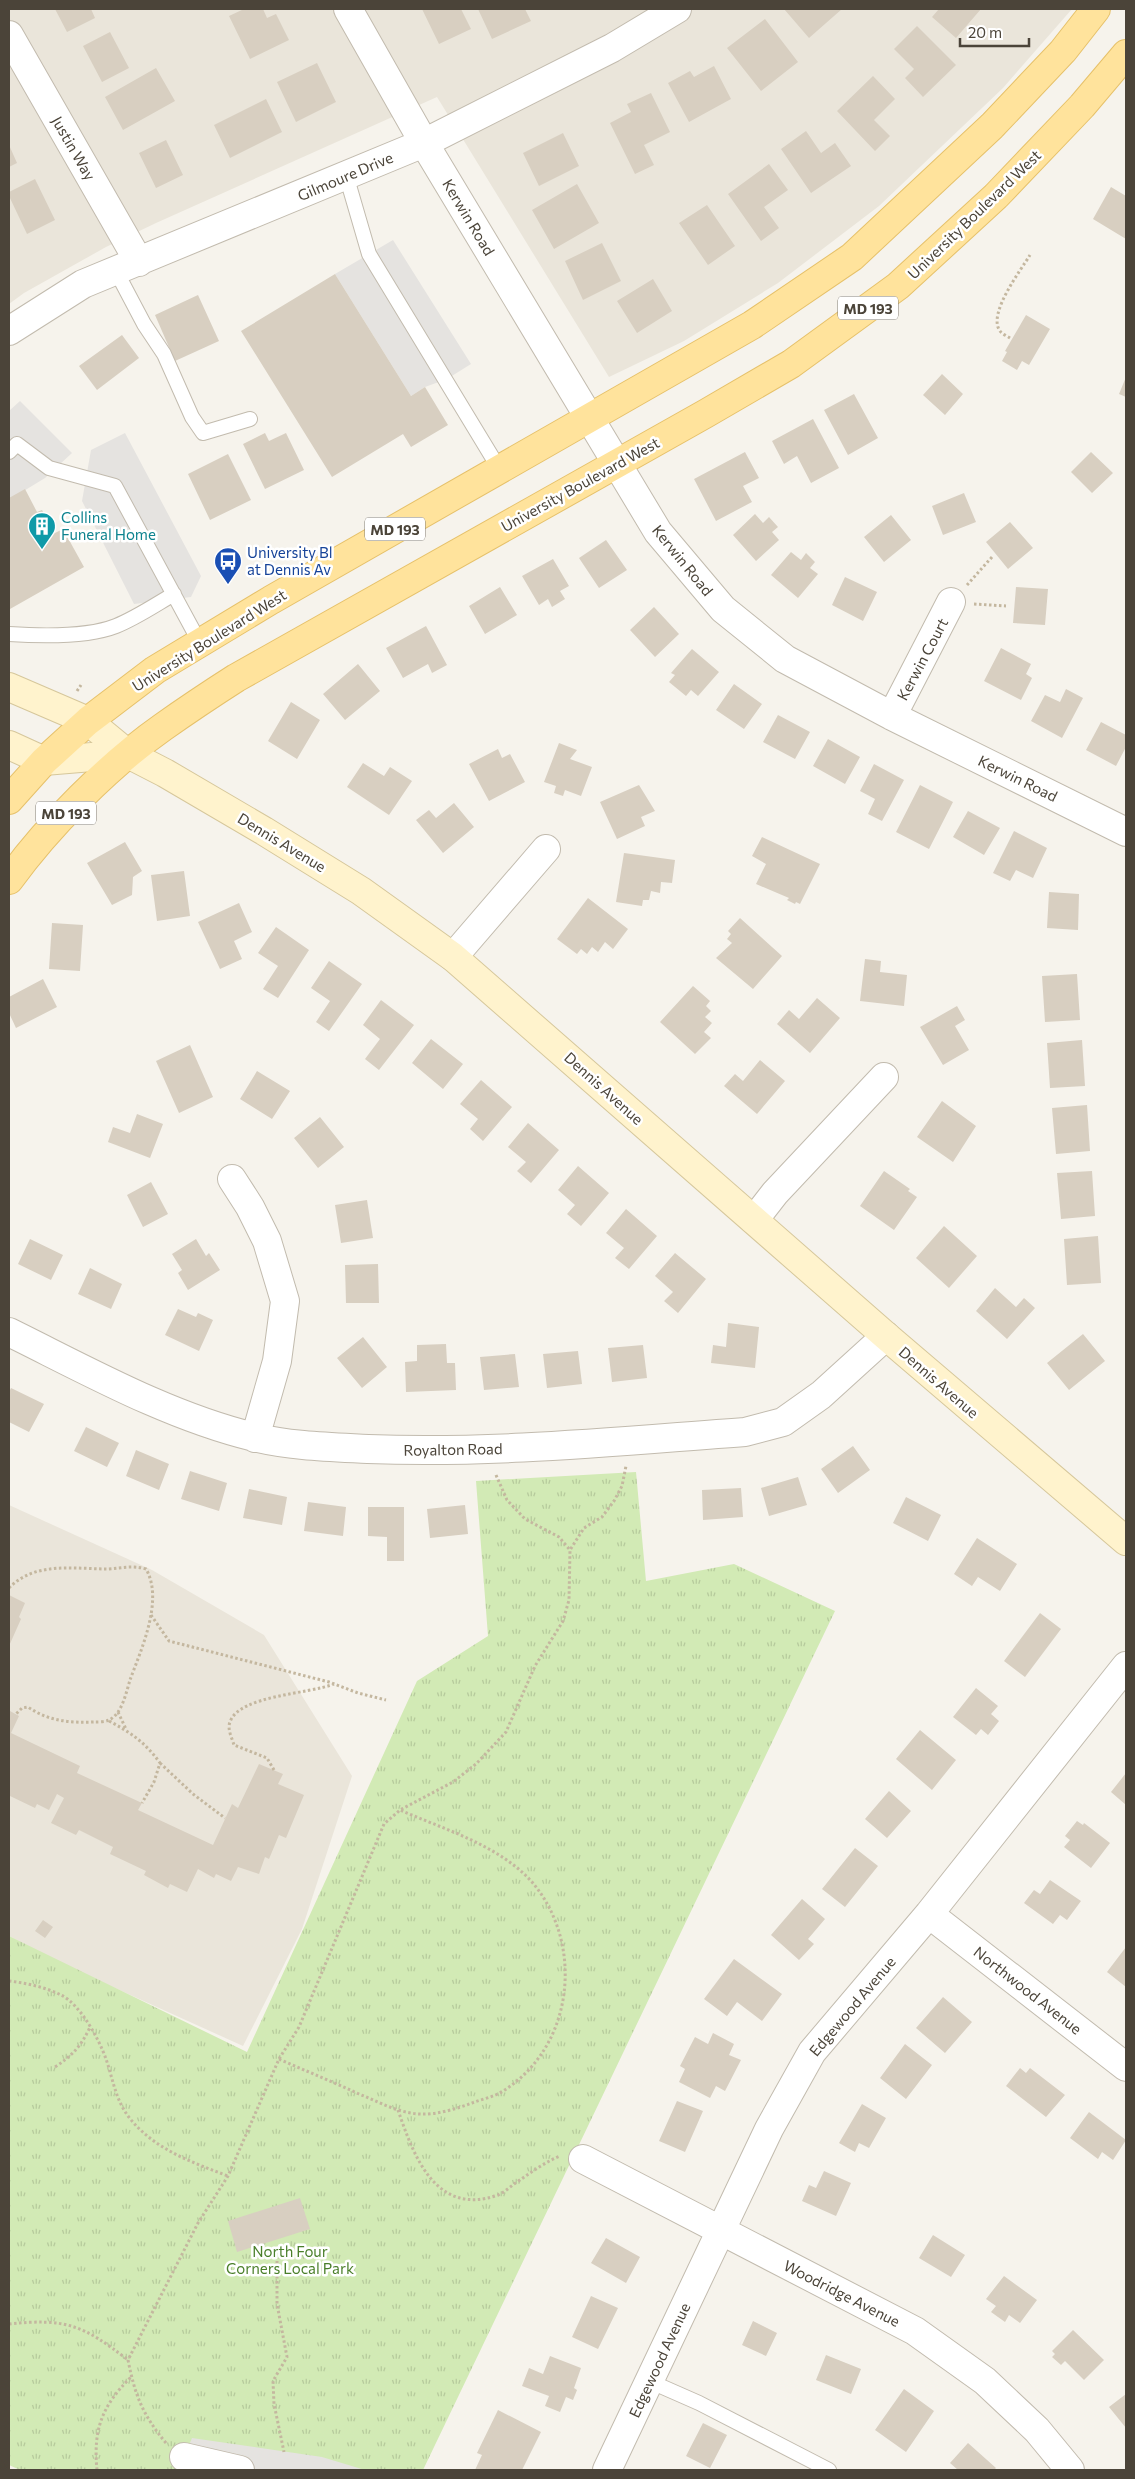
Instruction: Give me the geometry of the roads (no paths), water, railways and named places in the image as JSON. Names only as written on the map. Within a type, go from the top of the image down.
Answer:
[{"type":"main road","name":"University Boulevard West","points":[[9,800],[44,761],[88,722],[155,670],[271,600],[752,326],[852,257],[992,126],[1063,51],[1096,9]]},
{"type":"main road","name":"University Boulevard West","points":[[9,880],[26,857],[62,816],[128,754],[162,728],[236,678],[791,364],[898,286],[1003,189],[1082,106],[1126,54]]},
{"type":"street","name":"Kerwin Road","points":[[348,9],[424,142],[618,462],[658,532],[723,609],[785,659],[892,716],[1126,832]]},
{"type":"street","name":"Gilmoure Drive","points":[[9,331],[83,284],[424,142],[612,48],[677,9]]},
{"type":"street","name":"Justin Way","points":[[9,35],[127,266]]},
{"type":"street","name":"Kerwin Court","points":[[892,716],[951,602]]},
{"type":"street","name":"Dennis Avenue","points":[[9,687],[88,722],[128,754],[174,777],[345,881],[453,958],[886,1336],[1126,1541]]},
{"type":"street","points":[[9,745],[44,761],[128,754]]},
{"type":"street","points":[[453,958],[546,849]]},
{"type":"street","points":[[754,1220],[775,1193],[884,1077]]},
{"type":"street","points":[[232,1179],[250,1207],[267,1241],[285,1301],[277,1361],[255,1438]]},
{"type":"street","name":"Royalton Road","points":[[9,1332],[108,1381],[192,1417],[255,1438],[326,1447],[427,1452],[745,1432],[783,1422],[821,1395],[886,1336]]},
{"type":"street","name":"Edgewood Avenue","points":[[606,2470],[769,2128],[812,2052],[929,1914],[1126,1666]]},
{"type":"street","name":"Northwood Avenue","points":[[929,1914],[1126,2067]]},
{"type":"street","name":"Woodridge Avenue","points":[[582,2160],[914,2331],[985,2382],[1036,2430],[1070,2470]]},
{"type":"street","points":[[184,2457],[240,2470]]},
{"type":"lane","points":[[346,175],[369,254],[500,470]]},
{"type":"lane","points":[[127,266],[144,324],[164,354],[192,417],[203,433],[250,419]]},
{"type":"lane","points":[[9,452],[17,444],[48,468],[115,486],[200,643]]},
{"type":"lane","points":[[9,634],[37,636],[81,633],[115,627],[174,594]]},
{"type":"lane","points":[[649,2381],[716,2412],[829,2470]]},
{"type":"place","name":"Collins Funeral Home","points":[[42,550]]},
{"type":"place","name":"University Bl at Dennis Av","points":[[228,585]]},
{"type":"park label","name":"North Four Corners Local Park","points":[[290,2260]]}]
